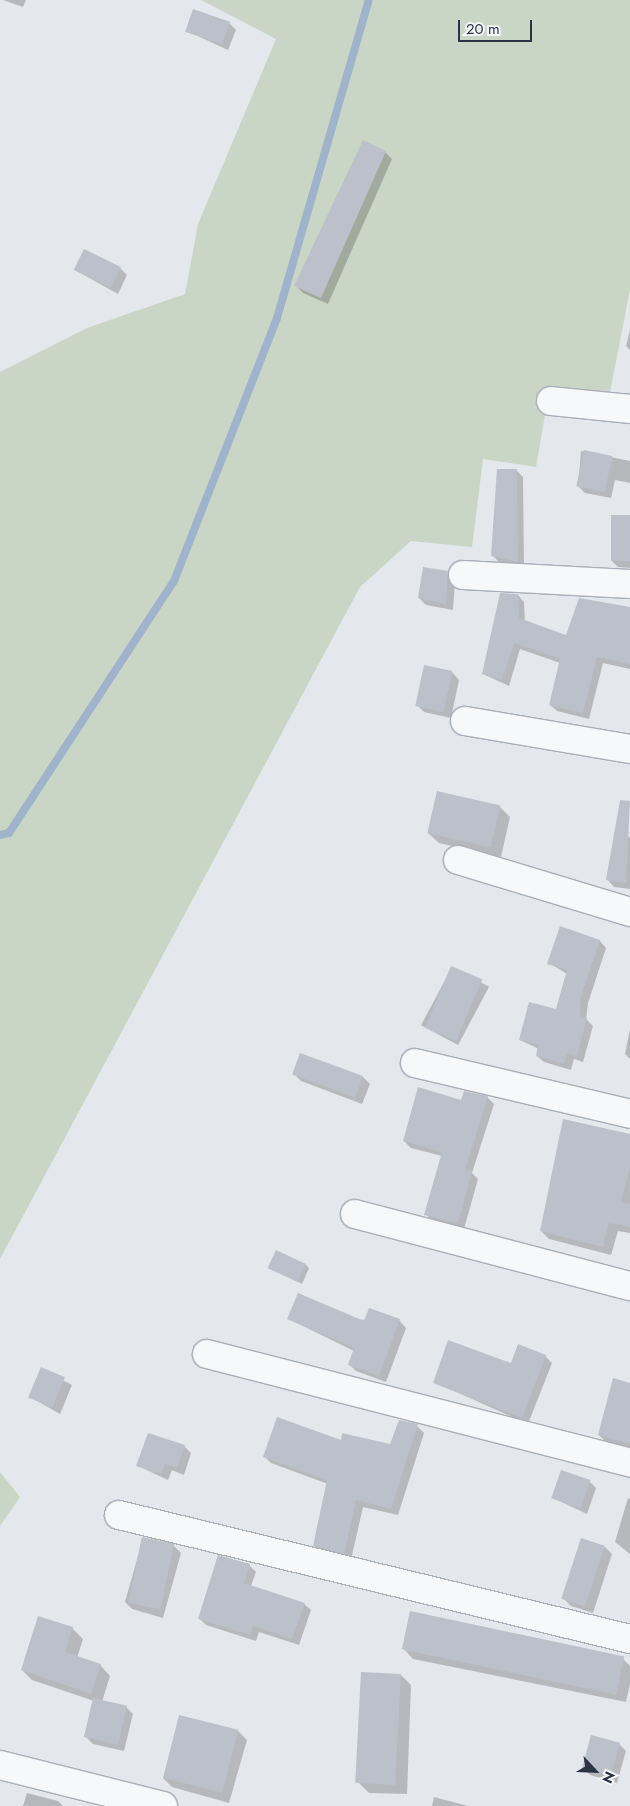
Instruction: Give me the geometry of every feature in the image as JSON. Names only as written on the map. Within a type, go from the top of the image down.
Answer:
[{"type":"street","points":[[551,401],[630,409]]},
{"type":"street","points":[[463,575],[630,584]]},
{"type":"street","points":[[464,721],[630,749]]},
{"type":"street","points":[[458,860],[630,912]]},
{"type":"street","points":[[415,1064],[630,1114]]},
{"type":"street","points":[[355,1214],[630,1286]]},
{"type":"street","points":[[207,1354],[630,1463]]},
{"type":"street","points":[[118,1515],[630,1639]]},
{"type":"street","points":[[0,1765],[163,1806]]},
{"type":"green space","points":[[201,0],[630,0],[630,290],[610,392],[550,386],[536,467],[483,459],[472,547],[411,541],[360,587],[0,1259],[0,372],[87,328],[185,294],[198,224],[276,39]]},
{"type":"green space","points":[[0,1472],[20,1497],[0,1526]]},
{"type":"building","points":[[193,9],[230,22],[222,44],[185,32]]},
{"type":"building","points":[[363,140],[386,151],[321,298],[294,286]]},
{"type":"building","points":[[84,249],[121,267],[111,288],[74,270]]},
{"type":"building","points":[[584,450],[612,456],[605,492],[576,486]]},
{"type":"building","points":[[497,469],[517,469],[518,562],[491,556]]},
{"type":"building","points":[[611,515],[630,515],[630,561],[611,561]]},
{"type":"building","points":[[423,567],[448,571],[446,604],[418,598]]},
{"type":"building","points":[[500,593],[518,594],[519,618],[566,635],[579,598],[630,607],[630,664],[597,657],[583,713],[549,705],[560,659],[514,643],[502,680],[482,674]]},
{"type":"building","points":[[424,665],[452,671],[444,712],[415,706]]},
{"type":"building","points":[[437,791],[500,806],[491,848],[427,833]]},
{"type":"building","points":[[620,800],[630,801],[626,883],[606,880]]},
{"type":"building","points":[[560,926],[600,940],[581,996],[580,1016],[587,1018],[577,1056],[567,1053],[564,1064],[536,1056],[538,1045],[519,1040],[529,1002],[556,1009],[567,970],[547,964]]},
{"type":"building","points":[[451,966],[482,979],[456,1041],[425,1028]]},
{"type":"building","points":[[300,1053],[363,1076],[355,1098],[292,1075]]},
{"type":"building","points":[[418,1087],[461,1100],[464,1091],[488,1096],[465,1170],[472,1171],[458,1223],[424,1215],[442,1152],[403,1141]]},
{"type":"building","points":[[563,1119],[630,1134],[630,1167],[621,1202],[630,1204],[630,1227],[609,1223],[603,1247],[540,1231]]},
{"type":"building","points":[[276,1250],[306,1264],[297,1282],[268,1268]]},
{"type":"building","points":[[298,1293],[364,1321],[369,1308],[400,1319],[379,1376],[348,1365],[354,1348],[287,1319]]},
{"type":"building","points":[[448,1340],[511,1363],[518,1344],[546,1355],[522,1418],[433,1383]]},
{"type":"building","points":[[41,1367],[65,1377],[52,1408],[28,1397]]},
{"type":"building","points":[[613,1378],[630,1383],[630,1444],[598,1435]]},
{"type":"building","points":[[277,1417],[341,1440],[342,1433],[390,1444],[399,1420],[418,1424],[391,1509],[356,1500],[344,1554],[313,1546],[327,1480],[263,1457]]},
{"type":"building","points":[[148,1433],[185,1445],[177,1468],[165,1464],[161,1474],[136,1466]]},
{"type":"building","points":[[561,1470],[590,1480],[581,1508],[551,1498]]},
{"type":"building","points":[[142,1537],[174,1544],[160,1609],[128,1603]]},
{"type":"building","points":[[581,1538],[605,1546],[585,1607],[561,1599]]},
{"type":"building","points":[[218,1555],[250,1564],[244,1583],[305,1603],[292,1639],[253,1626],[250,1635],[198,1619]]},
{"type":"building","points":[[410,1611],[624,1657],[616,1695],[402,1649]]},
{"type":"building","points":[[38,1616],[73,1627],[65,1652],[101,1664],[91,1694],[21,1670]]},
{"type":"building","points":[[361,1672],[401,1674],[395,1785],[355,1783]]},
{"type":"building","points":[[93,1698],[127,1706],[118,1745],[84,1737]]},
{"type":"building","points":[[179,1715],[238,1730],[222,1793],[163,1778]]},
{"type":"building","points":[[591,1735],[620,1743],[611,1776],[582,1768]]},
{"type":"waterway","points":[[0,835],[9,833],[174,581],[277,318],[369,0]]}]
